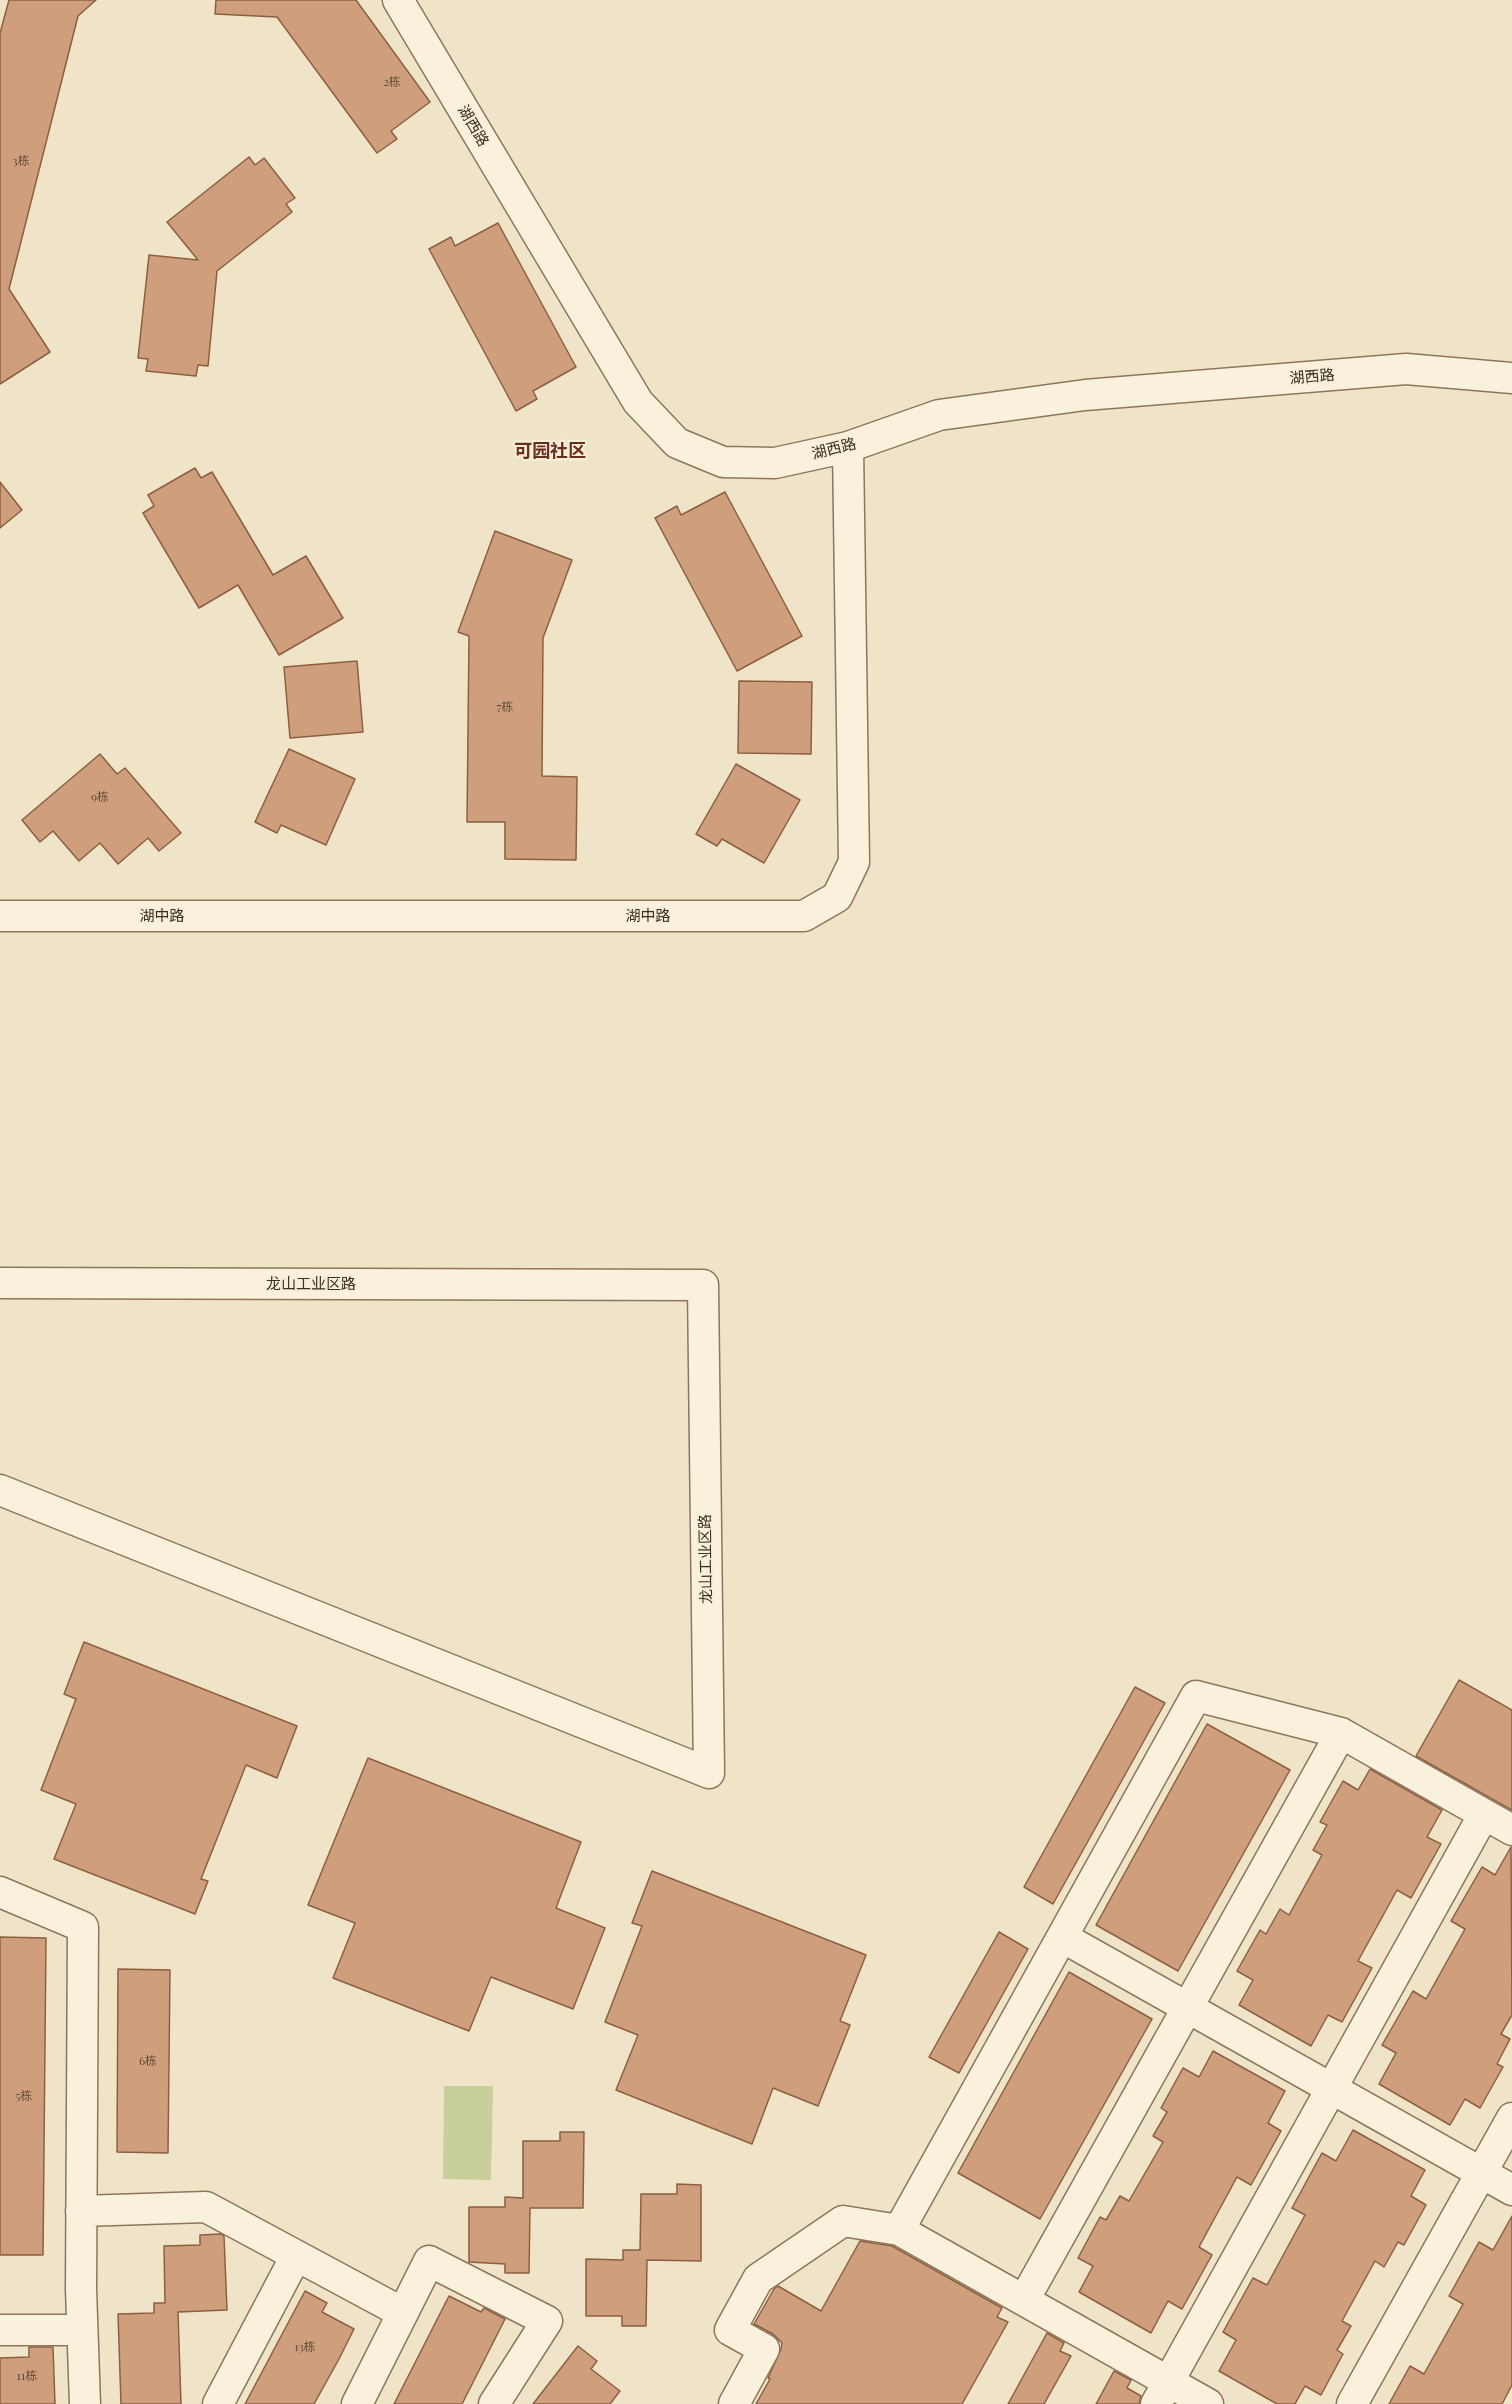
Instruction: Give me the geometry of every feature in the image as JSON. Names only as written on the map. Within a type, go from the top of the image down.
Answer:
[{"type":"street","name":"湖西路","points":[[398,0],[638,402],[677,443],[723,462],[775,463],[848,447],[939,415],[1085,396],[1406,369],[1512,378]]},
{"type":"street","name":"湖中路","points":[[0,916],[804,916],[837,897],[854,862],[848,447]]},
{"type":"street","name":"龙山工业区路","points":[[0,1283],[703,1285],[709,1773],[0,1490]]},
{"type":"street","points":[[899,2230],[1196,1696],[1341,1733],[1512,1830]]},
{"type":"street","points":[[1024,2300],[1341,1733]]},
{"type":"street","points":[[1162,2393],[1484,1814]]},
{"type":"street","points":[[0,1892],[83,1927],[81,2211],[85,2404]]},
{"type":"street","points":[[1062,1937],[1512,2190]]},
{"type":"street","points":[[1352,2404],[1512,2118]]},
{"type":"street","points":[[81,2211],[206,2207],[403,2313]]},
{"type":"street","points":[[734,2404],[764,2349],[730,2330],[758,2280],[843,2221],[899,2230],[1024,2300],[1162,2393],[1208,2404]]},
{"type":"street","points":[[218,2404],[296,2256]]},
{"type":"street","points":[[357,2404],[429,2261],[547,2321],[494,2404]]},
{"type":"street","points":[[0,2330],[82,2330]]},
{"type":"green space","points":[[444,2086],[493,2086],[491,2180],[443,2179]]},
{"type":"building","points":[[9,0],[96,0],[78,16],[9,289],[50,352],[0,384],[0,33]]},
{"type":"building","points":[[216,0],[356,0],[430,102],[391,131],[397,139],[377,153],[277,17],[215,14]]},
{"type":"building","points":[[249,157],[255,165],[264,158],[295,198],[286,204],[292,212],[217,271],[208,366],[198,365],[196,376],[146,371],[148,359],[138,358],[149,255],[198,260],[167,222]]},
{"type":"building","points":[[498,223],[576,367],[533,391],[537,399],[516,411],[429,249],[451,237],[455,246]]},
{"type":"building","points":[[195,468],[201,478],[212,472],[273,575],[306,556],[343,618],[279,655],[238,585],[199,608],[143,513],[154,506],[148,495]]},
{"type":"building","points":[[0,482],[22,510],[0,528]]},
{"type":"building","points":[[725,492],[802,636],[737,671],[655,518],[677,506],[681,515]]},
{"type":"building","points":[[495,531],[572,560],[543,638],[542,776],[577,777],[576,860],[505,859],[505,822],[467,822],[469,636],[458,632]]},
{"type":"building","points":[[357,661],[363,732],[290,738],[284,667]]},
{"type":"building","points":[[739,681],[812,682],[811,754],[738,753]]},
{"type":"building","points":[[289,749],[355,779],[326,845],[281,825],[277,833],[255,822]]},
{"type":"building","points":[[100,754],[117,774],[125,768],[181,833],[159,851],[148,838],[118,864],[100,843],[79,861],[53,831],[40,842],[22,820]]},
{"type":"building","points":[[736,764],[800,800],[764,863],[722,839],[717,846],[696,834]]},
{"type":"building","points":[[84,1642],[297,1726],[277,1778],[246,1765],[201,1879],[208,1881],[195,1914],[54,1859],[76,1804],[41,1790],[76,1699],[64,1694]]},
{"type":"building","points":[[1459,1680],[1512,1710],[1512,1810],[1416,1756]]},
{"type":"building","points":[[1135,1687],[1165,1703],[1053,1904],[1024,1887]]},
{"type":"building","points":[[1207,1724],[1290,1770],[1178,1971],[1096,1925]]},
{"type":"building","points":[[368,1758],[581,1842],[556,1908],[605,1928],[573,2009],[491,1977],[469,2031],[333,1978],[355,1923],[308,1905]]},
{"type":"building","points":[[1370,1769],[1442,1810],[1427,1837],[1441,1844],[1411,1898],[1397,1890],[1358,1961],[1372,1968],[1342,2022],[1328,2015],[1311,2046],[1239,2005],[1253,1980],[1237,1971],[1260,1930],[1266,1934],[1280,1909],[1289,1915],[1322,1855],[1313,1850],[1327,1825],[1320,1822],[1343,1781],[1358,1790]]},
{"type":"building","points":[[1511,1847],[1512,2015],[1501,2034],[1510,2039],[1497,2064],[1503,2067],[1480,2108],[1465,2099],[1450,2125],[1379,2084],[1396,2053],[1382,2045],[1413,1991],[1426,1999],[1465,1929],[1451,1921],[1482,1867],[1495,1875]]},
{"type":"building","points":[[652,1871],[866,1955],[840,2021],[850,2025],[818,2106],[773,2088],[752,2144],[616,2090],[638,2035],[605,2022],[642,1926],[632,1923]]},
{"type":"building","points":[[999,1932],[1028,1949],[959,2073],[929,2057]]},
{"type":"building","points":[[0,1937],[46,1938],[43,2255],[0,2255]]},
{"type":"building","points":[[118,1969],[170,1970],[168,2153],[117,2152]]},
{"type":"building","points":[[1069,1972],[1152,2019],[1040,2219],[958,2173]]},
{"type":"building","points":[[1213,2051],[1285,2091],[1268,2123],[1281,2131],[1251,2185],[1237,2177],[1199,2247],[1212,2255],[1182,2309],[1168,2301],[1151,2333],[1079,2292],[1093,2266],[1078,2258],[1100,2217],[1106,2220],[1120,2196],[1129,2201],[1163,2142],[1153,2136],[1167,2112],[1161,2108],[1183,2068],[1199,2077]]},
{"type":"building","points":[[1353,2130],[1425,2170],[1411,2196],[1426,2205],[1404,2245],[1398,2242],[1384,2267],[1375,2261],[1342,2321],[1351,2326],[1337,2350],[1343,2354],[1321,2395],[1305,2386],[1295,2404],[1277,2404],[1219,2371],[1236,2340],[1223,2332],[1253,2278],[1267,2285],[1305,2215],[1292,2208],[1322,2153],[1336,2161]]},
{"type":"building","points":[[560,2132],[584,2132],[583,2208],[530,2208],[529,2273],[505,2273],[505,2264],[469,2262],[469,2207],[505,2207],[505,2197],[523,2198],[523,2141],[560,2141]]},
{"type":"building","points":[[677,2184],[701,2185],[701,2261],[647,2260],[646,2326],[622,2326],[622,2316],[586,2316],[586,2259],[623,2260],[623,2250],[640,2250],[641,2194],[677,2194]]},
{"type":"building","points":[[1512,2216],[1512,2385],[1502,2404],[1389,2404],[1410,2366],[1424,2374],[1463,2304],[1449,2296],[1479,2242],[1493,2250]]},
{"type":"building","points":[[221,2234],[224,2236],[227,2310],[178,2312],[181,2404],[121,2404],[118,2314],[154,2313],[154,2303],[165,2303],[164,2246],[200,2245],[200,2235]]},
{"type":"building","points":[[860,2241],[892,2246],[1002,2308],[997,2317],[1008,2322],[962,2404],[756,2404],[770,2379],[768,2378],[782,2343],[773,2334],[754,2324],[774,2289],[778,2286],[821,2311]]},
{"type":"building","points":[[305,2291],[327,2303],[322,2312],[354,2329],[339,2359],[314,2404],[245,2404]]},
{"type":"building","points":[[449,2296],[481,2312],[484,2308],[505,2319],[462,2404],[394,2404]]},
{"type":"building","points":[[1047,2333],[1064,2343],[1060,2351],[1071,2356],[1044,2404],[1008,2404]]},
{"type":"building","points":[[578,2346],[597,2361],[591,2369],[620,2391],[610,2404],[533,2404]]},
{"type":"building","points":[[29,2347],[53,2347],[55,2404],[0,2404],[0,2358],[29,2357]]},
{"type":"building","points":[[1114,2371],[1131,2380],[1127,2388],[1141,2396],[1139,2404],[1096,2404]]},
{"type":"district","name":"可园社区","points":[[550,451]]}]
